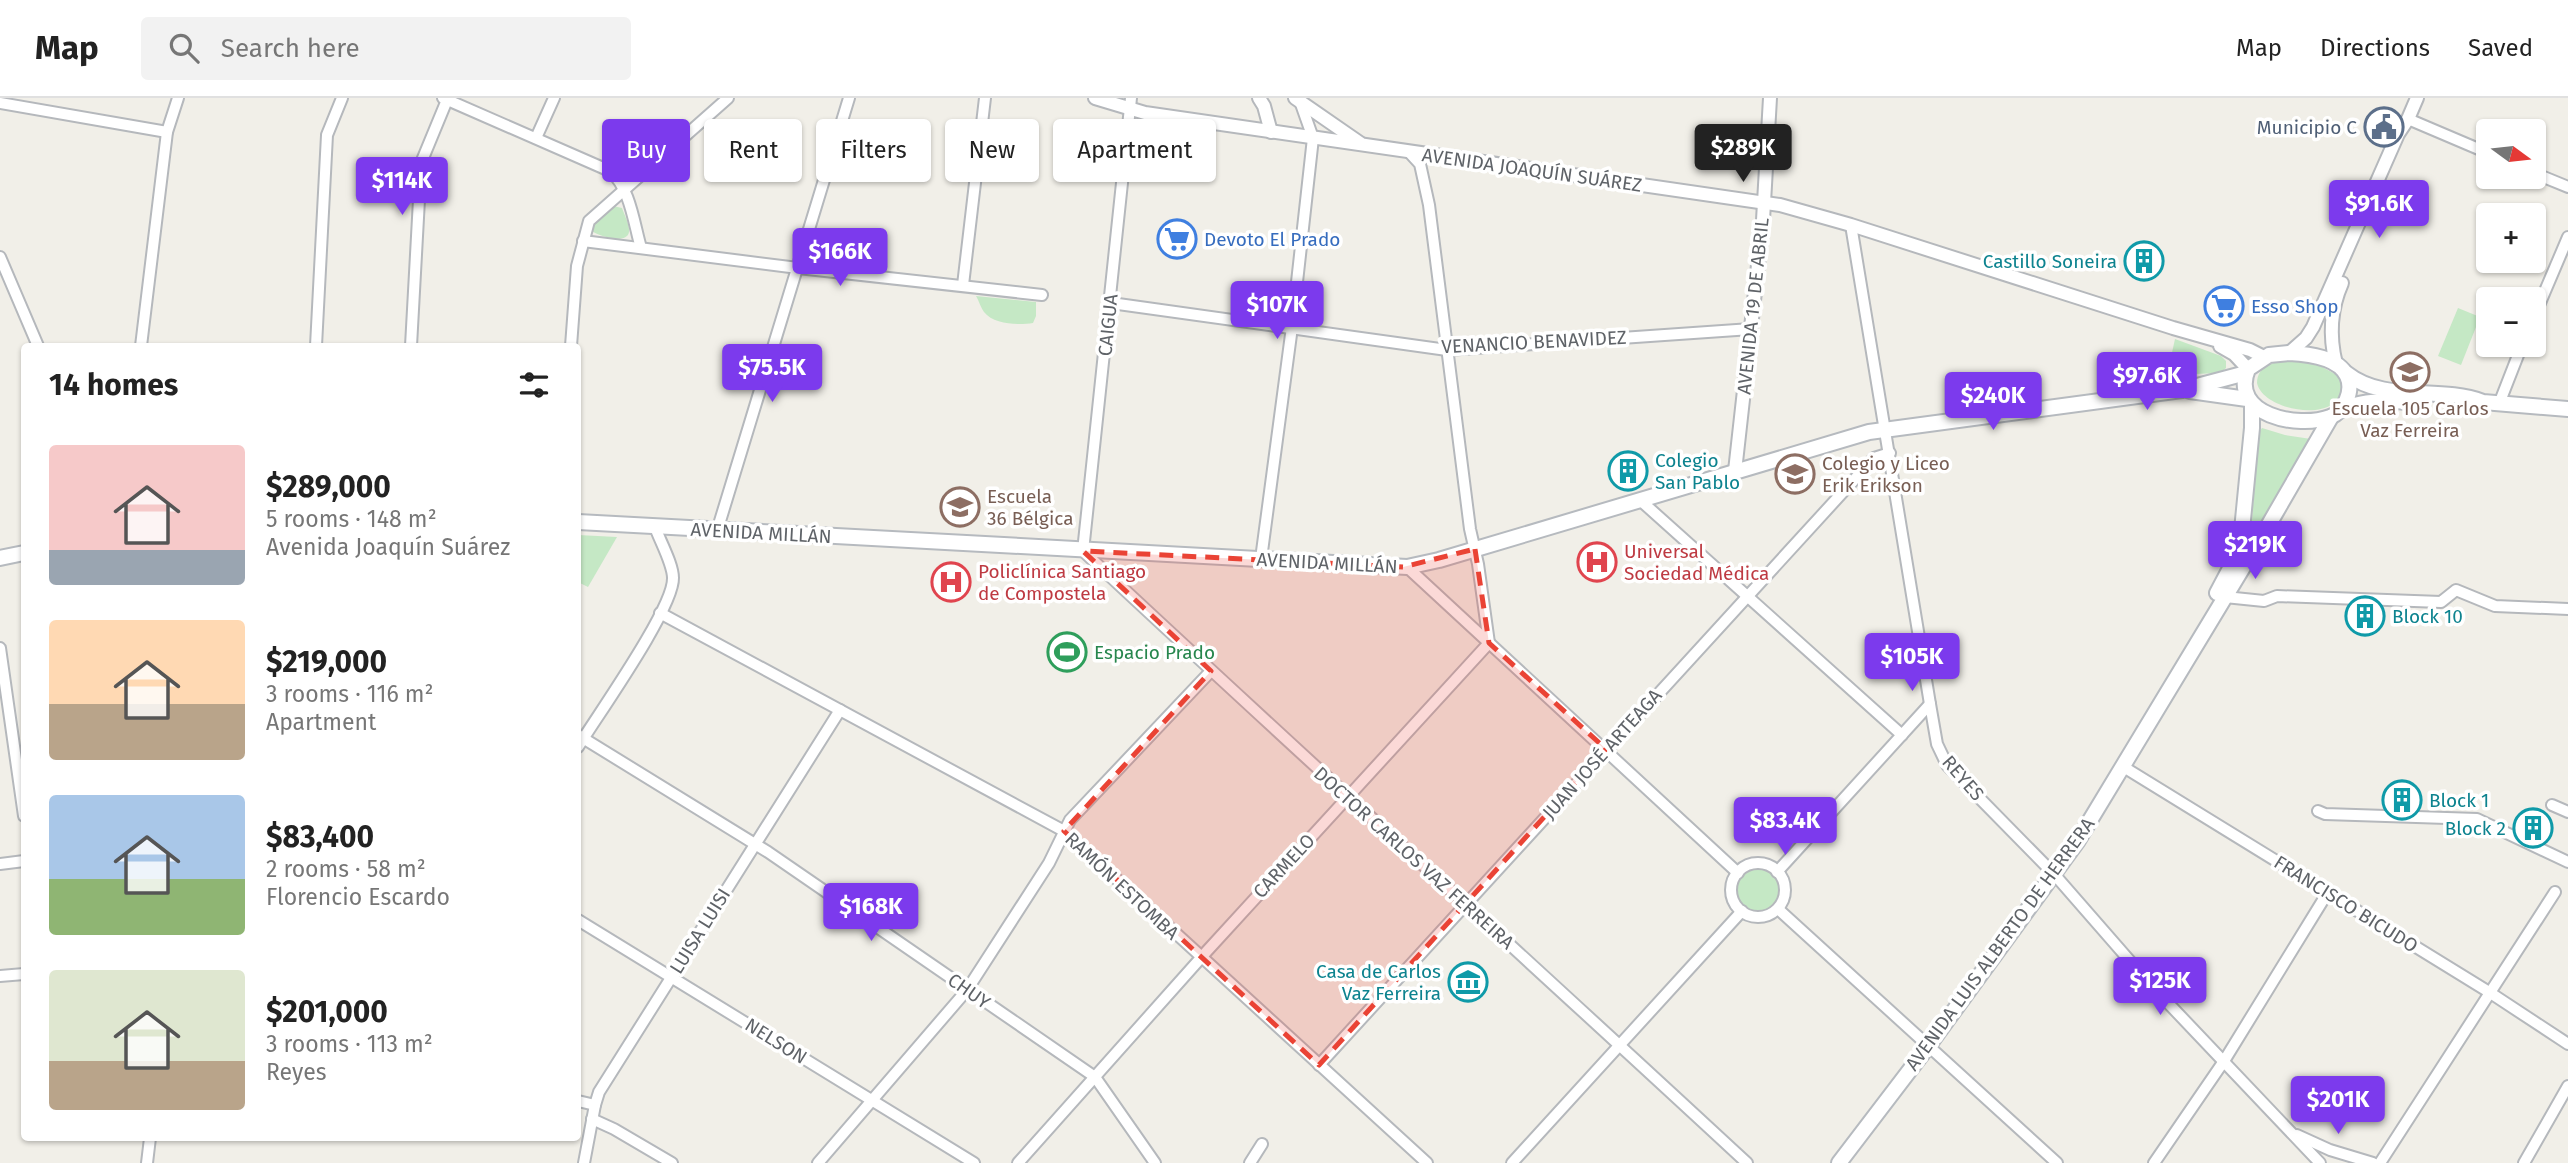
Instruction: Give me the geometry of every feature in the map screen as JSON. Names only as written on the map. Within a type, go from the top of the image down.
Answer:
[{"type":"main road","points":[[2483,402],[2469,406],[2385,401],[2355,404],[2311,421],[2296,420],[2268,414],[2249,402],[2244,386],[2247,371],[2264,358],[2272,354],[2289,353],[2319,357],[2373,388],[2470,397],[2499,404],[2568,409]]},
{"type":"main road","points":[[2334,414],[2347,400],[2349,392],[2350,383],[2341,369]]},
{"type":"main road","name":"AVENIDA MILLÁN","points":[[581,522],[1083,551],[1408,566],[1475,549],[1886,429],[2182,390],[2247,371]]},
{"type":"main road","name":"AVENIDA MILLÁN","points":[[2182,390],[2249,402]]},
{"type":"main road","name":"AVENIDA LUIS ALBERTO DE HERRERA","points":[[2173,682],[2236,557],[2241,540],[2249,402]]},
{"type":"main road","name":"AVENIDA LUIS ALBERTO DE HERRERA","points":[[1839,1163],[2077,842],[2334,414]]},
{"type":"main road","points":[[2246,481],[2250,506],[2249,540],[2256,546]]},
{"type":"main road","points":[[0,558],[21,554]]},
{"type":"street","points":[[141,343],[167,132],[178,98]]},
{"type":"street","points":[[316,343],[327,135],[342,98]]},
{"type":"street","points":[[536,138],[554,98]]},
{"type":"street","points":[[571,343],[578,266],[589,221],[728,98]]},
{"type":"street","points":[[716,531],[849,98]]},
{"type":"street","points":[[963,285],[985,98]]},
{"type":"street","name":"AVENIDA JOAQUÍN SUÁREZ","points":[[1094,98],[1271,132],[1765,203],[1852,225],[2250,350],[2264,358]]},
{"type":"street","points":[[1259,98],[1271,132]]},
{"type":"street","name":"AVENIDA 19 DE ABRIL","points":[[1735,471],[1765,203],[1770,98]]},
{"type":"street","points":[[2289,353],[2306,338],[2313,327],[2398,134],[2417,98]]},
{"type":"street","points":[[411,343],[421,163],[445,99],[610,171],[618,177],[641,248]]},
{"type":"street","points":[[1261,559],[1292,327],[1313,138],[1298,101]]},
{"type":"street","points":[[1298,101],[1364,145]]},
{"type":"street","points":[[0,103],[167,132]]},
{"type":"street","name":"CAIGUA","points":[[1083,551],[1130,104]]},
{"type":"street","points":[[2408,119],[2476,148]]},
{"type":"street","points":[[2341,369],[2331,338],[2331,318],[2336,299],[2405,136],[2408,119]]},
{"type":"street","points":[[1409,152],[1420,164],[1424,174],[1470,530],[1489,643]]},
{"type":"street","points":[[2546,178],[2568,187]]},
{"type":"street","name":"REYES","points":[[1852,225],[1937,744],[1947,765],[2054,874],[2150,984],[2320,1163]]},
{"type":"street","points":[[2546,289],[2568,237]]},
{"type":"street","points":[[583,241],[1042,295]]},
{"type":"street","points":[[0,257],[37,343]]},
{"type":"street","name":"VENANCIO BENAVIDEZ","points":[[1111,303],[1447,350],[1751,330]]},
{"type":"street","name":"AVENIDA JOAQUÍN SUÁREZ","points":[[2205,337],[2234,354],[2247,371]]},
{"type":"street","points":[[2499,404],[2517,357]]},
{"type":"street","name":"JUAN JOSÉ ARTEAGA","points":[[1319,1065],[1874,458],[1890,453]]},
{"type":"street","points":[[1640,500],[1902,735]]},
{"type":"street","points":[[581,737],[660,613],[673,579],[655,527]]},
{"type":"street","name":"DOCTOR CARLOS VAZ FERREIRA","points":[[1083,551],[1747,1163]]},
{"type":"street","points":[[1408,566],[1738,873]]},
{"type":"street","points":[[2225,597],[2264,601],[2277,596],[2441,602],[2456,590],[2495,606],[2568,609]]},
{"type":"street","name":"RAMÓN ESTOMBA","points":[[660,613],[1064,831],[1427,1163]]},
{"type":"street","name":"CARMELO","points":[[1018,1163],[1200,958],[1489,643]]},
{"type":"street","points":[[0,648],[21,795]]},
{"type":"street","points":[[818,1163],[967,990],[1049,863],[1074,814],[1211,671]]},
{"type":"street","points":[[1777,872],[1930,704]]},
{"type":"street","name":"LUISA LUISI","points":[[584,1163],[600,1092],[840,710]]},
{"type":"street","name":"CHUY","points":[[581,741],[755,844],[1095,1077],[1155,1163]]},
{"type":"street","name":"FRANCISCO BICUDO","points":[[2122,766],[2489,992],[2568,1044]]},
{"type":"street","points":[[2552,805],[2568,812]]},
{"type":"street","points":[[2318,811],[2325,814],[2477,819],[2568,862]]},
{"type":"street","points":[[0,864],[21,861]]},
{"type":"street","points":[[1760,864],[1777,872],[1785,888],[1778,909],[1772,914],[1760,917],[1742,911],[1736,904],[1732,891],[1738,873],[1750,865],[1760,864]]},
{"type":"street","points":[[2154,1163],[2224,1061],[2328,892]]},
{"type":"street","points":[[2380,1163],[2555,892]]},
{"type":"street","points":[[1778,909],[2057,1163]]},
{"type":"street","points":[[1512,1163],[1742,911]]},
{"type":"street","name":"NELSON","points":[[581,922],[974,1163]]},
{"type":"street","points":[[0,976],[21,974]]},
{"type":"street","points":[[2524,1163],[2568,1086]]},
{"type":"street","points":[[581,1102],[595,1105]]},
{"type":"street","points":[[592,1119],[672,1163]]},
{"type":"street","name":"REYES","points":[[2294,1134],[2330,1150],[2373,1163]]},
{"type":"street","points":[[147,1163],[150,1141]]},
{"type":"street","points":[[1250,1163],[1262,1144]]},
{"type":"highlighted area","points":[[1475,549],[1489,643],[1606,749],[1319,1065],[1064,831],[1211,671],[1083,551],[1403,567]]},
{"type":"green space","points":[[613,206],[622,208],[628,223],[629,232],[623,238],[606,237],[592,231],[594,224]]},
{"type":"green space","points":[[976,296],[1036,302],[1036,316],[1033,323],[1000,322],[984,312]]},
{"type":"green space","points":[[2458,308],[2476,315],[2476,327],[2461,365],[2438,356]]},
{"type":"green space","points":[[2175,339],[2221,356],[2226,361],[2226,368],[2221,373],[2167,375]]},
{"type":"green space","points":[[2290,360],[2317,364],[2342,378],[2341,394],[2333,404],[2321,409],[2289,408],[2274,402],[2263,393],[2257,383],[2260,372],[2273,363]]},
{"type":"green space","points":[[2262,428],[2311,439],[2310,447],[2273,502],[2256,540],[2251,535],[2258,433]]},
{"type":"green space","points":[[581,535],[617,537],[588,587],[581,584]]},
{"type":"green space","points":[[1759,869],[1775,875],[1781,891],[1775,907],[1759,913],[1743,907],[1737,891],[1743,875]]},
{"type":"place","name":"Municipio C","points":[[2384,127]]},
{"type":"place","name":"Devoto El Prado","points":[[1177,239]]},
{"type":"place","name":"Castillo Soneira","points":[[2144,261]]},
{"type":"place","name":"Esso Shop","points":[[2224,306]]},
{"type":"place","name":"Escuela 105 Carlos Vaz Ferreira","points":[[2410,372]]},
{"type":"place","name":"Colegio San Pablo","points":[[1628,471]]},
{"type":"place","name":"Colegio y Liceo Erik Erikson","points":[[1795,474]]},
{"type":"place","name":"Escuela 36 Bélgica","points":[[960,507]]},
{"type":"place","name":"Universal Sociedad Médica","points":[[1597,562]]},
{"type":"place","name":"Policlínica Santiago de Compostela","points":[[951,582]]},
{"type":"place","name":"Block 10","points":[[2365,616]]},
{"type":"place","name":"Espacio Prado","points":[[1067,652]]},
{"type":"place","name":"Block 1","points":[[2402,800]]},
{"type":"place","name":"Block 2","points":[[2533,828]]},
{"type":"place","name":"Casa de Carlos Vaz Ferreira","points":[[1468,982]]}]
